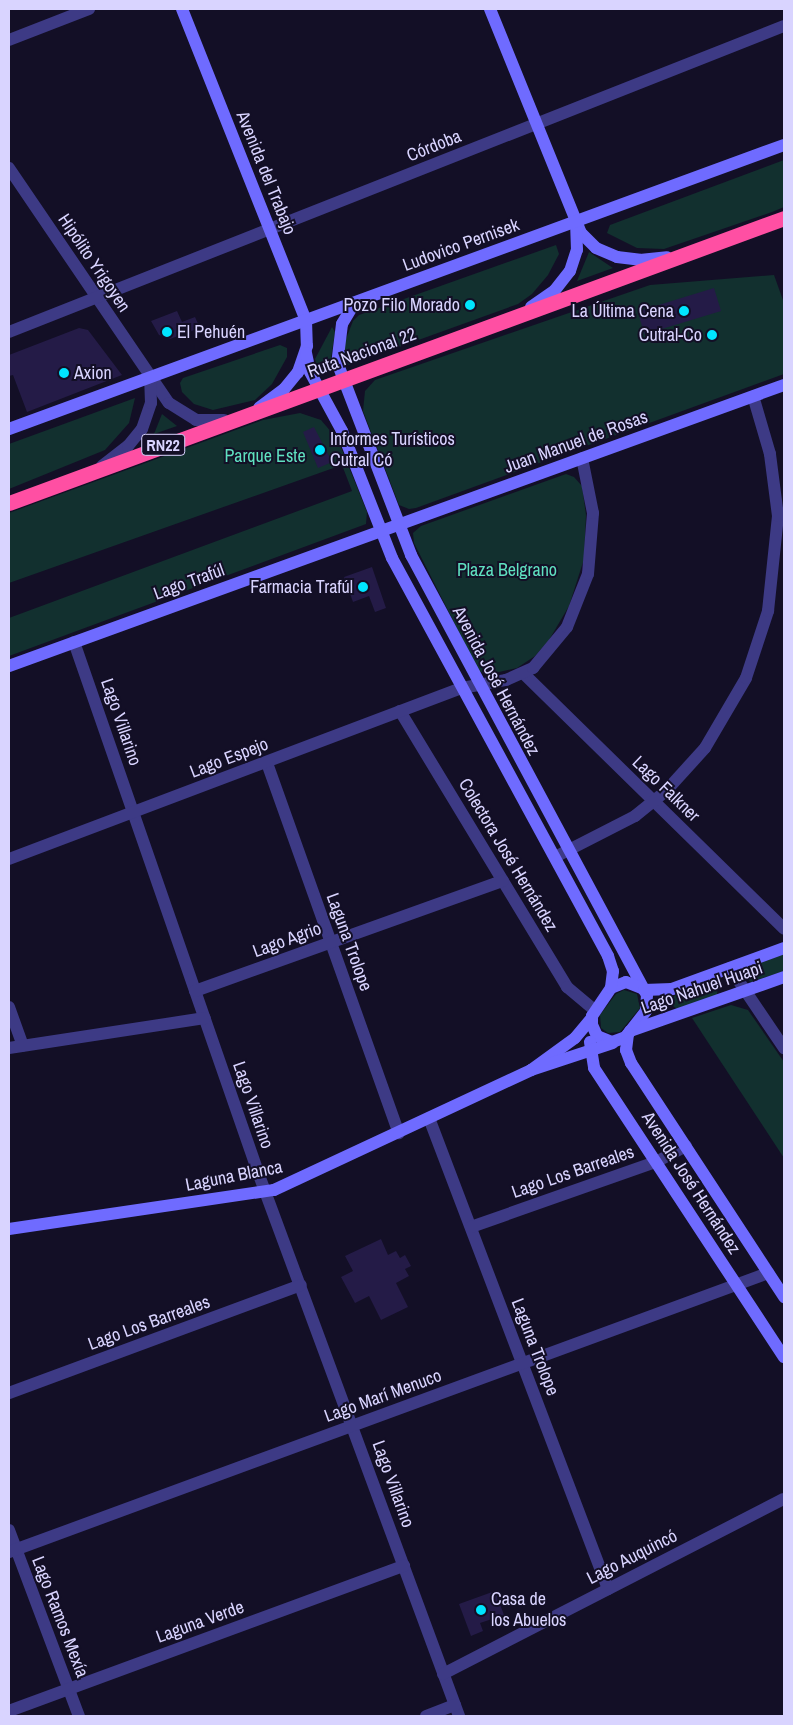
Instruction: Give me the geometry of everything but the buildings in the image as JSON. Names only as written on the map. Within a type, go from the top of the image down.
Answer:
[{"type":"highway","name":"Ruta Nacional 22","points":[[9,504],[318,388],[784,218]]},
{"type":"street","points":[[9,40],[89,9]]},
{"type":"street","name":"Avenida del Trabajo","points":[[182,9],[306,321],[306,353],[318,388]]},
{"type":"street","points":[[490,9],[575,222],[591,245],[617,258],[640,260],[682,256]]},
{"type":"street","name":"Córdoba","points":[[9,332],[784,26]]},
{"type":"street","name":"Ludovico Pernisek","points":[[9,429],[784,146]]},
{"type":"street","name":"Hipólito Yrigoyen","points":[[9,168],[150,378],[173,408],[190,418],[207,422],[248,414]]},
{"type":"street","points":[[521,314],[551,294],[567,276],[577,250],[575,222]]},
{"type":"street","points":[[344,379],[336,350],[344,319],[354,304]]},
{"type":"street","name":"Avenida del Trabajo","points":[[248,414],[289,384],[306,353]]},
{"type":"street","points":[[97,470],[128,446],[142,429],[151,403],[150,378]]},
{"type":"street","name":"Avenida José Hernández","points":[[344,379],[420,576],[643,989]]},
{"type":"street","name":"Juan Manuel de Rosas","points":[[380,531],[784,385]]},
{"type":"street","name":"Avenida José Hernández","points":[[318,388],[344,437],[398,572],[611,961],[612,988]]},
{"type":"street","points":[[554,857],[620,825],[654,802],[692,764],[728,713],[759,644],[771,592],[777,536],[776,495],[770,454],[753,396]]},
{"type":"street","points":[[524,674],[541,660],[562,636],[585,585],[593,540],[594,513],[582,458]]},
{"type":"street","name":"Lago Trafúl","points":[[9,666],[380,531]]},
{"type":"street","points":[[771,592],[784,594]]},
{"type":"street","name":"Lago Villarino","points":[[74,642],[266,1192],[457,1711]]},
{"type":"street","name":"Lago Espejo","points":[[9,859],[462,688],[524,674]]},
{"type":"street","name":"Lago Falkner","points":[[524,674],[784,929]]},
{"type":"street","name":"Colectora José Hernández","points":[[400,711],[567,987],[592,1017]]},
{"type":"street","name":"Laguna Trolope","points":[[267,763],[399,1133]]},
{"type":"street","name":"Lago Agrio","points":[[195,991],[503,881]]},
{"type":"street","name":"Lago Nahuel Huapi","points":[[643,989],[672,989],[784,948]]},
{"type":"street","points":[[730,968],[784,1048]]},
{"type":"street","name":"Lago Nahuel Huapi","points":[[625,1036],[784,977]]},
{"type":"street","points":[[626,982],[643,989],[647,1008],[625,1036],[600,1038],[592,1017],[612,988],[626,982]]},
{"type":"street","points":[[9,1007],[23,1046]]},
{"type":"street","name":"Avenida José Hernández","points":[[592,1017],[590,1050],[594,1068],[784,1357]]},
{"type":"street","name":"Laguna Blanca","points":[[531,1070],[575,1038],[592,1017]]},
{"type":"street","points":[[9,1048],[204,1018]]},
{"type":"street","name":"Avenida José Hernández","points":[[625,1036],[629,1059],[784,1297]]},
{"type":"street","name":"Laguna Blanca","points":[[9,1229],[266,1192],[301,1180],[531,1070],[625,1036]]},
{"type":"street","name":"Laguna Trolope","points":[[429,1118],[608,1589]]},
{"type":"street","name":"Lago Los Barreales","points":[[471,1227],[656,1162],[686,1146]]},
{"type":"street","name":"Lago Marí Menuco","points":[[12,1551],[768,1272]]},
{"type":"street","name":"Lago Los Barreales","points":[[9,1393],[301,1286]]},
{"type":"street","name":"Lago Auquincó","points":[[443,1674],[784,1498]]},
{"type":"street","name":"Lago Ramos Mexía","points":[[9,1530],[12,1551],[79,1716]]},
{"type":"street","name":"Laguna Verde","points":[[9,1711],[404,1566]]},
{"type":"street","points":[[426,1716],[457,1711]]},
{"type":"green space","points":[[784,160],[784,207],[772,212],[664,249],[637,248],[607,233],[610,225]]},
{"type":"green space","points":[[556,245],[559,254],[548,275],[532,294],[518,304],[349,365],[344,362],[342,349],[353,321],[359,315]]},
{"type":"green space","points":[[589,252],[613,268],[577,281]]},
{"type":"green space","points":[[774,275],[784,303],[784,374],[416,508],[409,509],[399,505],[363,411],[365,391],[375,380],[650,285]]},
{"type":"green space","points":[[332,327],[335,332],[331,358],[334,370],[320,376],[315,359]]},
{"type":"green space","points":[[280,345],[287,348],[287,357],[272,384],[255,400],[213,410],[194,404],[182,392],[180,383],[183,378]]},
{"type":"green space","points":[[135,398],[129,423],[105,450],[9,489],[9,444]]},
{"type":"green space","name":"Parque Este","points":[[300,413],[321,420],[338,440],[367,512],[366,524],[9,656],[9,618],[352,491],[342,465],[9,583],[9,513],[263,420]]},
{"type":"green space","points":[[162,414],[177,426],[154,434]]},
{"type":"green space","name":"Plaza Belgrano","points":[[566,474],[574,477],[582,486],[586,515],[584,559],[569,606],[549,640],[535,656],[517,668],[486,675],[478,670],[414,543],[413,533],[421,526]]},
{"type":"green space","points":[[784,954],[784,971],[751,982],[747,979],[750,967]]},
{"type":"green space","points":[[709,982],[718,985],[717,995],[677,1009],[673,1006],[672,999],[675,995]]},
{"type":"green space","points":[[624,990],[637,994],[640,1008],[620,1032],[608,1033],[601,1028],[600,1015],[616,994]]},
{"type":"green space","points":[[731,1005],[748,1010],[784,1062],[784,1158],[692,1018]]},
{"type":"place","name":"Pozo Filo Morado","points":[[470,305]]},
{"type":"place","name":"La Última Cena","points":[[684,311]]},
{"type":"place","name":"El Pehuén","points":[[167,332]]},
{"type":"place","name":"Cutral-Co","points":[[712,335]]},
{"type":"place","name":"Axion","points":[[64,373]]},
{"type":"place","name":"Informes Turísticos Cutral Có","points":[[320,450]]},
{"type":"place","name":"Farmacia Trafúl","points":[[363,587]]},
{"type":"place","name":"Casa de los Abuelos","points":[[481,1610]]}]
